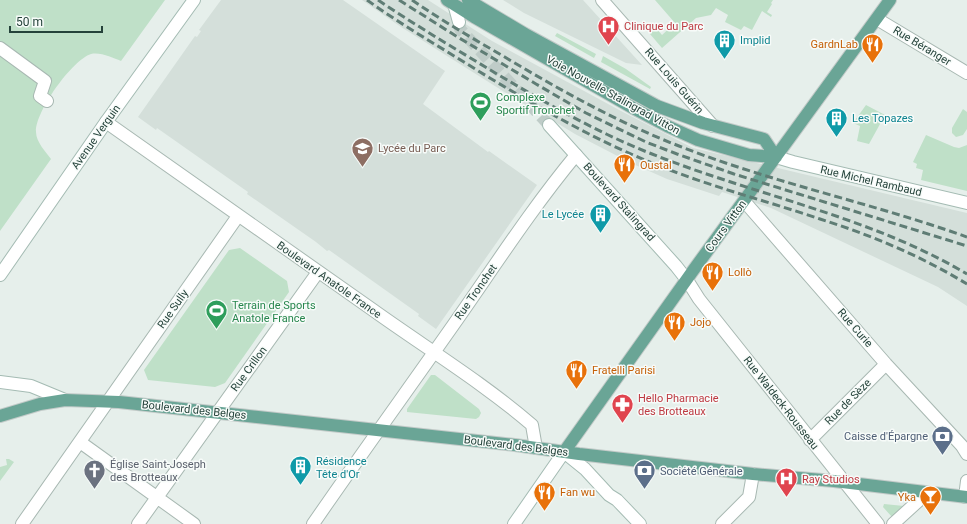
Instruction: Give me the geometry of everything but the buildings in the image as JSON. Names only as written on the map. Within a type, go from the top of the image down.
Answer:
[{"type":"main road","name":"Voie Nouvelle Stalingrad Vitton","points":[[468,0],[532,38],[657,106],[714,126],[764,139],[776,157]]},
{"type":"main road","name":"Cours Vitton","points":[[564,452],[890,0]]},
{"type":"main road","name":"Voie Nouvelle Stalingrad Vitton","points":[[450,2],[633,108],[667,126],[698,140],[749,155],[776,157]]},
{"type":"main road","name":"Boulevard des Belges","points":[[0,416],[40,404],[65,400],[107,402],[536,448],[752,474],[834,481],[845,484],[966,497]]},
{"type":"street","name":"Avenue Verguin","points":[[0,275],[106,122],[194,0]]},
{"type":"street","name":"Rue Louis Guérin","points":[[602,0],[714,126]]},
{"type":"street","points":[[450,2],[459,22]]},
{"type":"street","name":"Rue Béranger","points":[[877,19],[967,73]]},
{"type":"street","points":[[0,48],[45,81],[40,96],[47,101]]},
{"type":"street","name":"Boulevard Anatole France","points":[[106,122],[519,413],[532,425],[536,448]]},
{"type":"street","name":"Boulevard Stalingrad","points":[[549,125],[687,280]]},
{"type":"street","name":"Rue Tronchet","points":[[313,524],[377,431],[538,205],[576,155]]},
{"type":"street","name":"Rue Michel Rambaud","points":[[776,157],[967,203]]},
{"type":"street","name":"Rue Curie","points":[[744,202],[886,364],[962,446],[967,454]]},
{"type":"street","name":"Rue Sully","points":[[80,442],[238,216]]},
{"type":"street","name":"Rue Crillon","points":[[138,524],[318,272]]},
{"type":"street","name":"Rue Waldeck-Rousseau","points":[[687,280],[699,299],[878,524]]},
{"type":"street","name":"Rue de Sèze","points":[[810,440],[886,364]]},
{"type":"street","name":"Boulevard des Belges","points":[[0,382],[31,386],[65,400]]},
{"type":"street","points":[[22,524],[80,442],[194,524]]},
{"type":"street","points":[[514,524],[564,452],[584,469],[609,495],[617,500],[640,524]]},
{"type":"street","points":[[722,524],[749,497],[752,474]]},
{"type":"street","points":[[966,497],[967,481]]},
{"type":"street","points":[[893,524],[927,493]]},
{"type":"shaded area","name":"Lycée du Parc","points":[[221,0],[343,0],[445,71],[423,104],[488,152],[489,151],[537,185],[436,329],[418,316],[419,314],[247,194],[248,192],[157,128],[156,130],[138,117],[195,36],[197,37],[201,31],[199,30]]},
{"type":"shaded area","points":[[362,0],[428,0],[492,41],[693,148],[967,213],[967,306],[938,287],[771,208],[722,192],[719,196],[667,179],[631,163],[575,134],[530,108],[401,27]]},
{"type":"shaded area","name":"Clinique du Parc","points":[[503,0],[583,0],[642,65],[626,63],[524,13]]},
{"type":"green space","points":[[0,0],[165,0],[121,61],[103,55],[91,54],[83,58],[74,66],[56,88],[48,100],[37,123],[36,132],[39,143],[51,159],[0,231]]},
{"type":"green space","points":[[655,0],[773,0],[767,12],[772,15],[771,17],[762,11],[752,30],[744,26],[741,30],[725,22],[728,15],[716,8],[711,15],[696,18],[662,48],[650,34],[656,28],[662,35],[675,23]]},
{"type":"green space","points":[[557,33],[596,54],[594,58],[555,36]]},
{"type":"green space","points":[[603,56],[626,69],[651,87],[650,89],[601,62]]},
{"type":"green space","points":[[866,105],[885,115],[869,144],[857,141],[860,126],[853,123]]},
{"type":"green space","points":[[963,109],[967,112],[967,129],[963,135],[956,137],[952,133],[952,128]]},
{"type":"green space","points":[[926,135],[954,147],[959,148],[967,145],[967,191],[921,180],[923,170],[916,168],[917,164],[913,162]]},
{"type":"green space","name":"Terrain de Sports Anatole France","points":[[240,248],[287,281],[289,292],[225,383],[215,387],[148,380],[144,370],[229,250]]},
{"type":"green space","points":[[431,375],[435,375],[479,409],[481,413],[479,417],[476,419],[407,412],[407,409]]},
{"type":"green space","points":[[6,459],[14,462],[0,481],[0,467],[7,465]]},
{"type":"green space","points":[[884,504],[906,507],[892,517],[883,507]]},
{"type":"tunnel","points":[[459,22],[460,29],[549,125]]},
{"type":"railway","points":[[367,0],[480,72],[573,126],[597,138],[645,160],[688,177],[839,225],[877,239],[914,255],[967,284]]},
{"type":"railway","points":[[378,0],[512,83],[570,116],[611,136],[652,154],[692,169],[812,208],[891,237],[930,254],[967,274]]},
{"type":"railway","points":[[399,0],[456,36],[586,113],[646,142],[734,174],[967,246]]},
{"type":"railway","points":[[412,0],[457,29],[546,81],[589,105],[656,137],[750,171],[967,237]]},
{"type":"place","name":"Clinique du Parc","points":[[608,46]]},
{"type":"place","name":"Implid","points":[[725,60]]},
{"type":"place","name":"GardnLab","points":[[873,64]]},
{"type":"place","name":"Complexe Sportif Tronchet","points":[[481,122]]},
{"type":"place","name":"Les Topazes","points":[[837,138]]},
{"type":"place","name":"Lycée du Parc","points":[[363,168]]},
{"type":"place","name":"Oustal","points":[[625,184]]},
{"type":"place","name":"Le Lycée","points":[[600,234]]},
{"type":"place","name":"Lollò","points":[[713,292]]},
{"type":"place","name":"Terrain de Sports Anatole France","points":[[216,330]]},
{"type":"place","name":"Jojo","points":[[674,342]]},
{"type":"place","name":"Fratelli Parisi","points":[[576,390]]},
{"type":"place","name":"Hello Pharmacie des Brotteaux","points":[[622,424]]},
{"type":"place","name":"Caisse d'Épargne","points":[[943,456]]},
{"type":"place","name":"Résidence Tête d'Or","points":[[301,486]]},
{"type":"place","name":"Église Saint-Joseph des Brotteaux","points":[[94,490]]},
{"type":"place","name":"Société Générale","points":[[644,490]]},
{"type":"place","name":"Ray Studios","points":[[786,498]]},
{"type":"place","name":"Fan wu","points":[[544,512]]},
{"type":"place","name":"Yka","points":[[931,516]]}]
